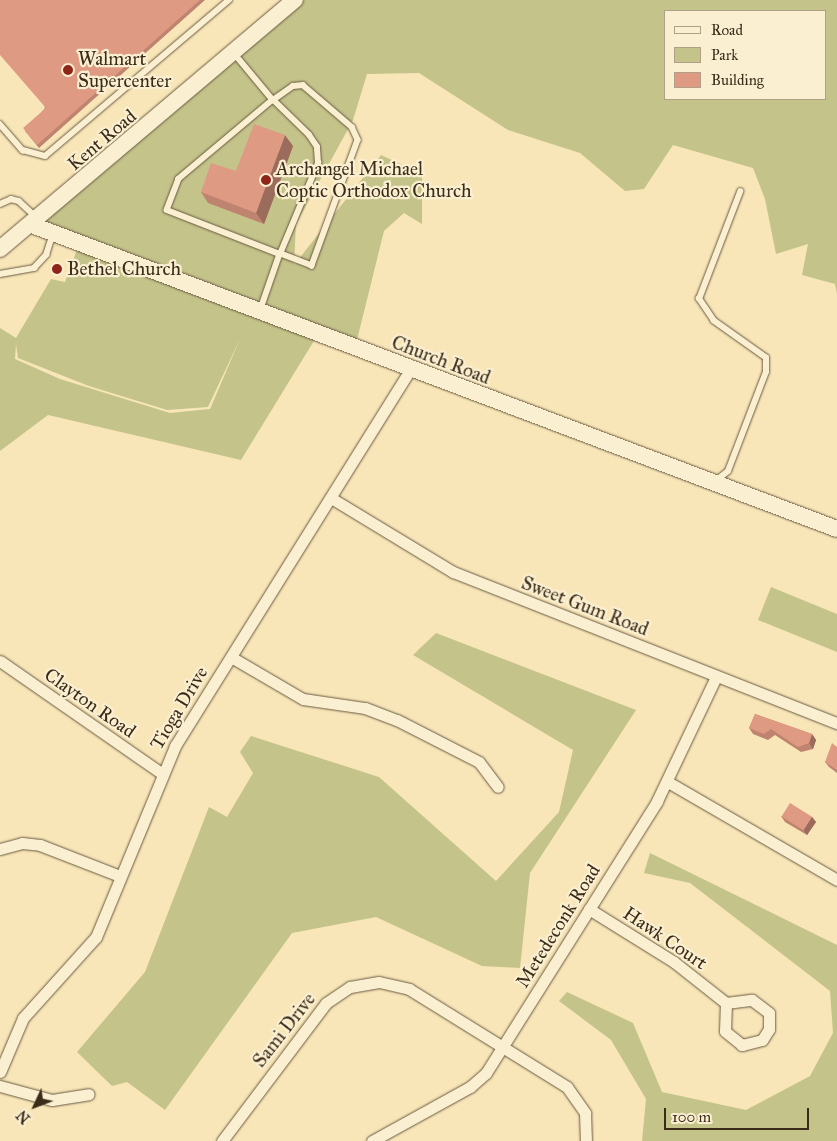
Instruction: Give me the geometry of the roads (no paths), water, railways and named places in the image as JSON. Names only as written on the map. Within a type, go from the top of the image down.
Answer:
[{"type":"street","name":"Kent Road","points":[[0,249],[35,222],[295,0]]},
{"type":"street","name":"Church Road","points":[[35,222],[54,233],[410,370],[713,484],[837,528]]},
{"type":"street","name":"Tioga Drive","points":[[0,1072],[23,1018],[96,937],[161,773],[230,657],[410,370]]},
{"type":"street","name":"Sweet Gum Road","points":[[331,498],[452,572],[837,723]]},
{"type":"street","points":[[230,657],[303,700],[366,708],[397,720],[479,762],[498,787]]},
{"type":"street","name":"Clayton Road","points":[[0,661],[161,773]]},
{"type":"street","name":"Metedeconk Road","points":[[372,1141],[475,1083],[503,1047],[668,782],[716,677]]},
{"type":"street","points":[[668,782],[837,880]]},
{"type":"street","points":[[0,849],[22,843],[40,844],[120,876]]},
{"type":"street","name":"Hawk Court","points":[[589,909],[723,1000]]},
{"type":"street","name":"Sami Drive","points":[[222,1141],[319,1010],[350,987],[379,982],[409,989],[572,1092],[585,1113],[586,1141]]},
{"type":"street","points":[[746,999],[763,1006],[770,1021],[762,1040],[750,1045],[732,1041],[724,1024],[723,1000],[746,999]]},
{"type":"street","points":[[0,1086],[52,1100],[90,1094]]},
{"type":"lane","points":[[0,124],[23,150],[45,156],[229,0]]},
{"type":"lane","points":[[234,53],[273,100],[309,135],[317,147],[318,163],[280,254],[261,312]]},
{"type":"lane","points":[[293,86],[303,86],[352,127],[358,140],[312,266],[280,254],[167,210],[179,179],[273,100],[293,86]]},
{"type":"lane","points":[[713,484],[728,471],[758,398],[767,363],[751,345],[714,321],[698,299],[740,192]]},
{"type":"lane","points":[[0,204],[11,199],[19,201],[35,222]]},
{"type":"lane","points":[[0,274],[15,274],[34,268],[46,256],[54,233]]},
{"type":"lane","points":[[728,471],[730,490]]},
{"type":"place","name":"Walmart Supercenter","points":[[68,70]]},
{"type":"place","name":"Archangel Michael Coptic Orthodox Church","points":[[266,180]]},
{"type":"place","name":"Bethel Church","points":[[57,269]]}]
